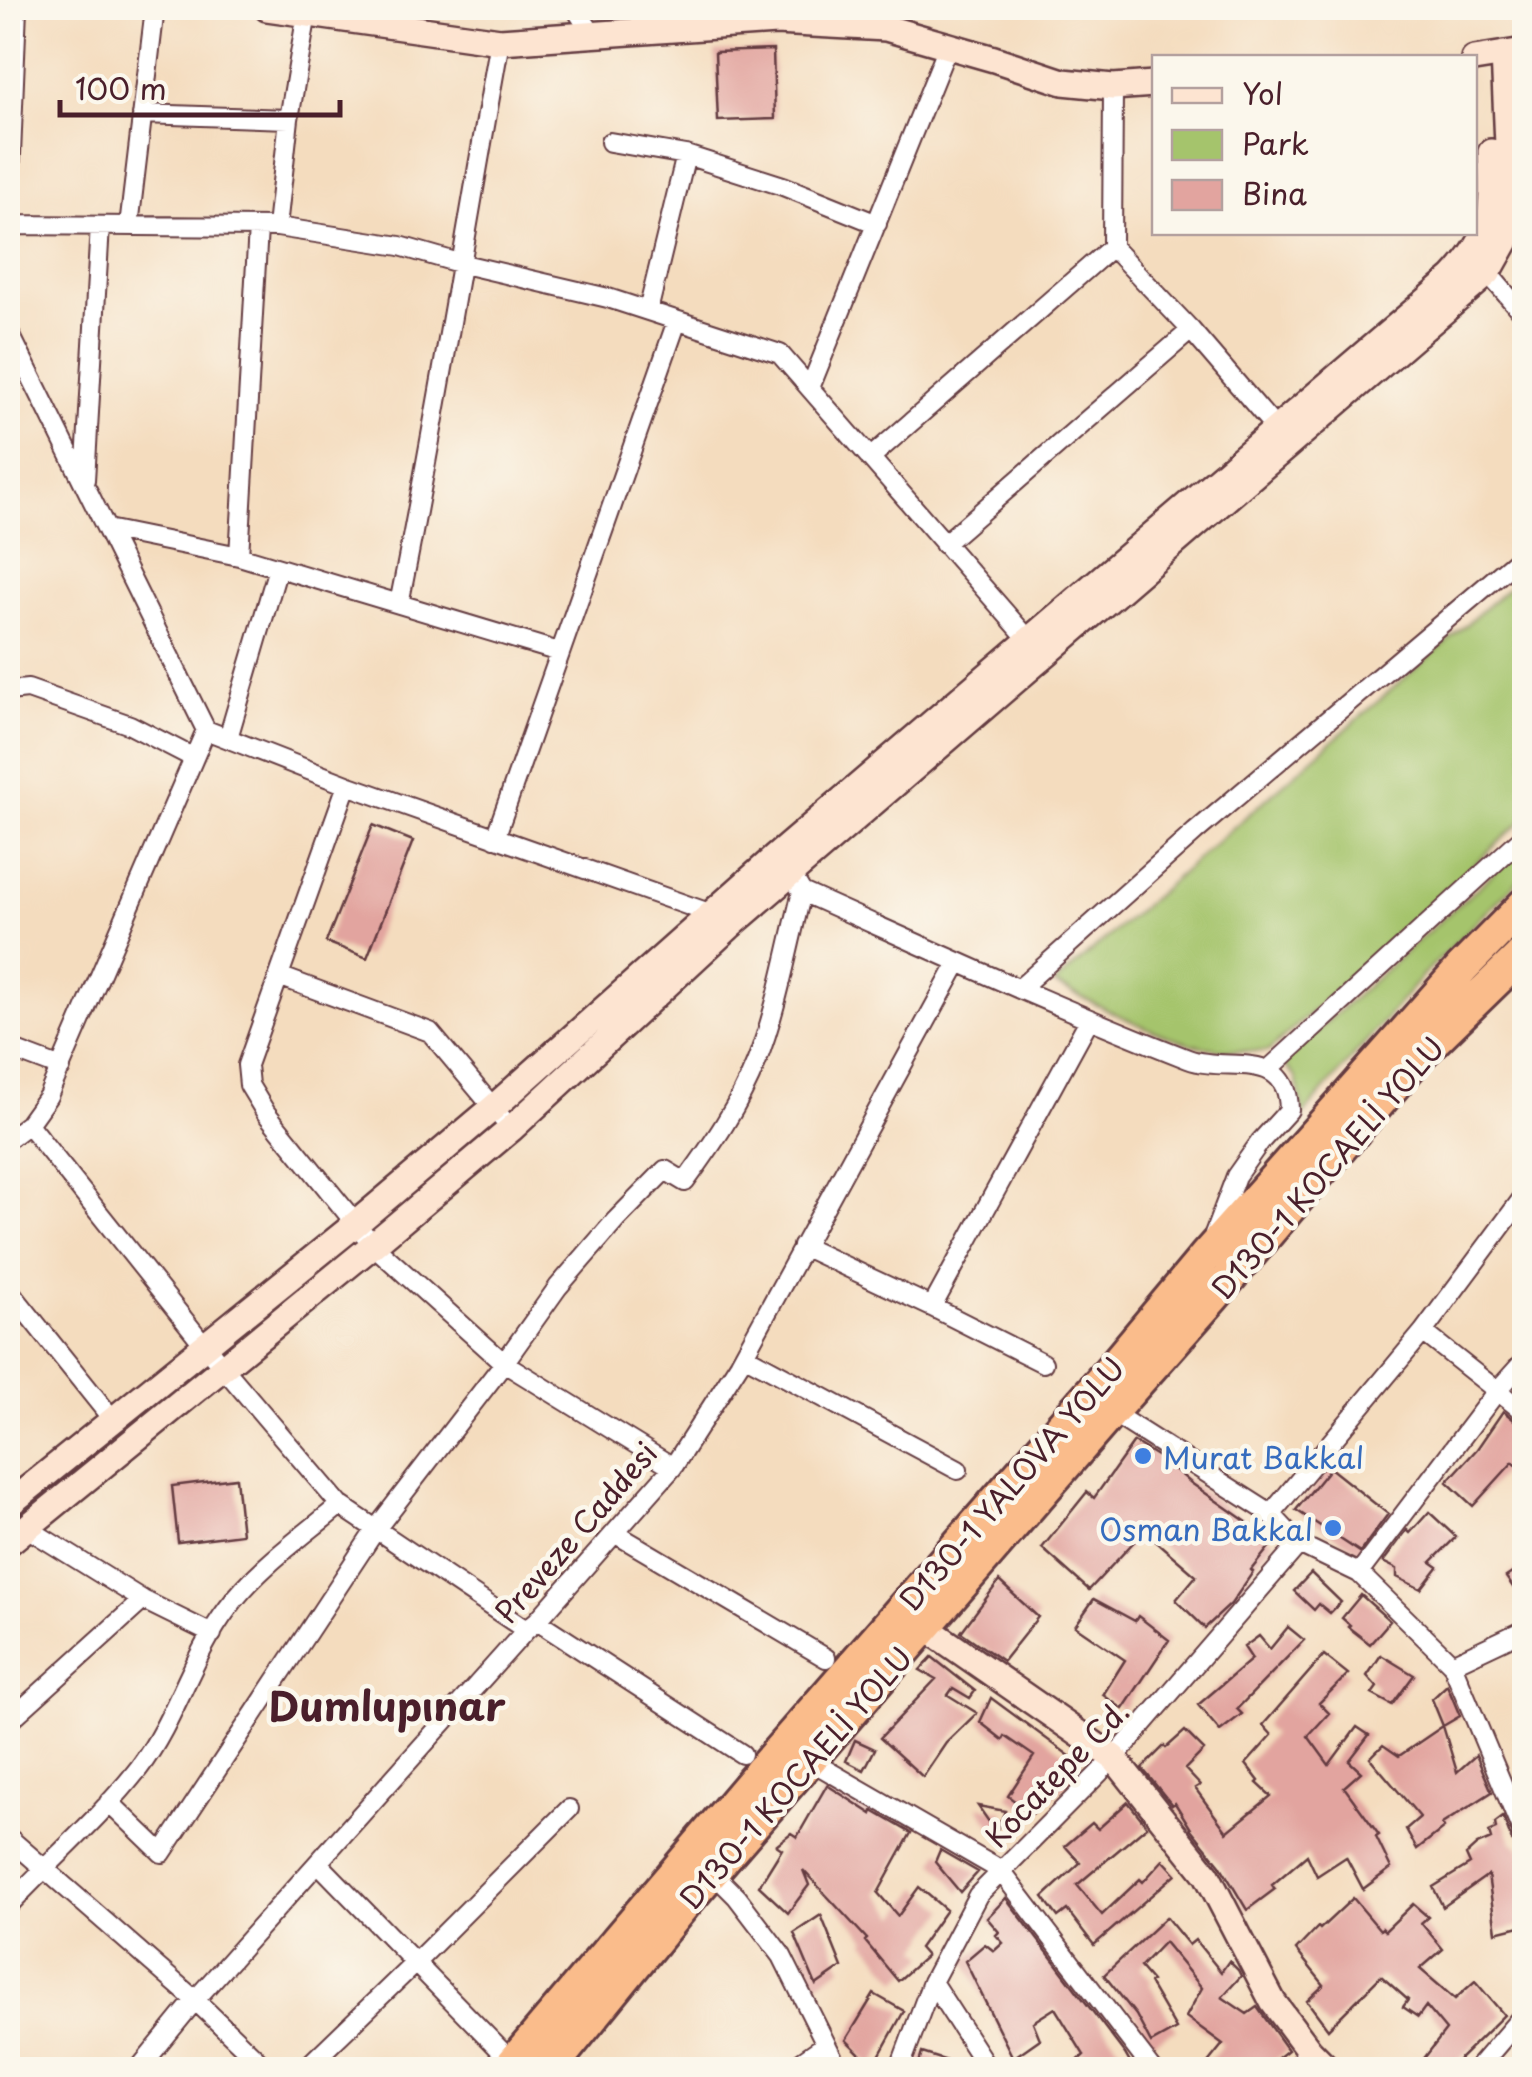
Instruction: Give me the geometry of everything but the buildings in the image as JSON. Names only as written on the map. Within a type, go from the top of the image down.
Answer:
[{"type":"highway","name":"D130-1 YALOVA YOLU","points":[[513,2067],[1014,1469],[1113,1367],[1459,971],[1524,906]]},
{"type":"highway","name":"D130-1 KOCAELİ YOLU","points":[[557,2067],[712,1872],[925,1627],[1072,1469],[1111,1412],[1214,1298],[1421,1053],[1524,953]]},
{"type":"main road","points":[[267,8],[500,41],[882,18],[948,46],[1064,82],[1113,87],[1152,84]]},
{"type":"main road","points":[[8,1505],[355,1224],[720,920],[789,875],[1488,273],[1506,241],[1511,214],[1500,67]]},
{"type":"main road","points":[[789,875],[1029,640],[1453,278],[1488,231],[1500,67]]},
{"type":"main road","points":[[18,1536],[511,1129],[720,920]]},
{"type":"main road","points":[[925,1627],[1114,1758],[1207,1875],[1302,2060],[1329,2070]]},
{"type":"street","points":[[16,8],[8,218],[100,226],[268,228],[400,246],[608,298],[780,354],[1029,640]]},
{"type":"street","points":[[129,226],[155,8]]},
{"type":"street","points":[[575,8],[594,34]]},
{"type":"street","points":[[240,556],[268,228],[307,13]]},
{"type":"street","points":[[399,604],[500,41]]},
{"type":"street","points":[[810,388],[948,46]]},
{"type":"street","points":[[1113,87],[1112,247],[1191,330],[1277,430]]},
{"type":"street","points":[[142,114],[289,118]]},
{"type":"street","points":[[610,142],[686,155],[783,186],[877,224]]},
{"type":"street","points":[[648,311],[686,155]]},
{"type":"street","points":[[84,484],[100,226]]},
{"type":"street","points":[[870,458],[1112,247]]},
{"type":"street","points":[[1488,273],[1524,314]]},
{"type":"street","points":[[495,838],[677,321]]},
{"type":"street","points":[[8,330],[206,730],[720,920]]},
{"type":"street","points":[[944,544],[1191,330]]},
{"type":"street","points":[[107,530],[240,556],[559,652]]},
{"type":"street","points":[[1020,988],[1195,832],[1524,554]]},
{"type":"street","points":[[228,738],[278,568]]},
{"type":"street","points":[[8,691],[28,689],[113,719],[194,758]]},
{"type":"street","points":[[8,1139],[28,1124],[48,1096],[206,730]]},
{"type":"street","points":[[347,785],[248,1065],[249,1084],[266,1113],[373,1245],[504,1363],[673,1466]]},
{"type":"street","points":[[1268,1070],[1524,836]]},
{"type":"street","points":[[109,1802],[162,1853],[376,1529],[558,1287],[665,1170],[685,1182],[714,1143],[755,1066],[765,1036],[789,875],[958,962],[1089,1020],[1195,1062],[1256,1065],[1277,1075],[1289,1092],[1290,1110],[1236,1176],[1206,1258]]},
{"type":"street","name":"Preveze Caddesi","points":[[138,2070],[195,2000],[673,1466],[744,1355],[958,962]]},
{"type":"street","points":[[279,976],[430,1032],[511,1129]]},
{"type":"street","points":[[932,1307],[1089,1020]]},
{"type":"street","points":[[8,1048],[61,1068]]},
{"type":"street","points":[[28,1124],[223,1368],[340,1505],[742,1754]]},
{"type":"street","points":[[1271,1514],[1424,1332],[1524,1196]]},
{"type":"street","points":[[802,1246],[1043,1363]]},
{"type":"street","points":[[9,1294],[113,1420]]},
{"type":"street","points":[[1424,1332],[1524,1412]]},
{"type":"street","points":[[744,1355],[958,1470]]},
{"type":"street","points":[[1360,1573],[1524,1360]]},
{"type":"street","points":[[1111,1412],[1271,1514],[1299,1544],[1360,1573],[1452,1664],[1524,1836]]},
{"type":"street","points":[[8,1906],[137,1770],[228,1608],[257,1576],[340,1505]]},
{"type":"street","points":[[616,1534],[826,1658]]},
{"type":"street","points":[[18,1536],[212,1634]]},
{"type":"street","name":"Kocatepe Cd.","points":[[899,2070],[932,1982],[978,1895],[1114,1758],[1299,1544]]},
{"type":"street","points":[[8,1722],[143,1600]]},
{"type":"street","points":[[1452,1664],[1524,1630]]},
{"type":"street","points":[[809,1760],[1000,1870],[1153,2070]]},
{"type":"street","points":[[304,2070],[569,1809]]},
{"type":"street","points":[[8,1837],[195,2000],[268,2070]]},
{"type":"street","points":[[319,1864],[513,2067]]},
{"type":"street","points":[[712,1872],[738,1897],[782,1956],[839,2070]]},
{"type":"street","points":[[932,1982],[989,2070]]},
{"type":"street","points":[[1476,2070],[1524,2014]]},
{"type":"street","points":[[790,2070],[825,2045]]},
{"type":"green space","points":[[1524,574],[1524,819],[1269,1051],[1191,1044],[1054,984]]},
{"type":"green space","points":[[1524,846],[1524,875],[1424,974],[1285,1136],[1302,1107],[1296,1078],[1282,1062]]},
{"type":"place","name":"Murat Bakkal","points":[[1143,1456]]},
{"type":"place","name":"Osman Bakkal","points":[[1333,1528]]},
{"type":"district","name":"Dumlupınar","points":[[387,1704]]}]
